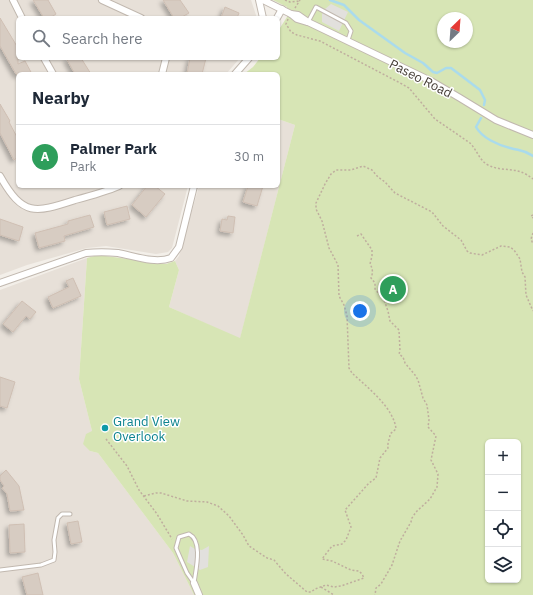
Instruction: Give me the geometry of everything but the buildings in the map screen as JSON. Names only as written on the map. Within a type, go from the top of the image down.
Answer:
[{"type":"street","points":[[13,0],[21,16]]},
{"type":"street","points":[[102,0],[137,16]]},
{"type":"street","points":[[260,0],[263,16]]},
{"type":"street","name":"Paseo Road","points":[[263,0],[291,14],[305,18],[308,22],[431,81],[496,120],[533,135]]},
{"type":"street","points":[[278,16],[282,9]]},
{"type":"street","points":[[45,60],[52,72]]},
{"type":"street","points":[[162,72],[166,60]]},
{"type":"street","points":[[237,72],[247,60]]},
{"type":"street","points":[[0,176],[11,195],[18,202],[24,206],[41,210],[113,188]]},
{"type":"street","points":[[0,283],[86,253],[117,253],[158,260],[171,258],[179,247],[194,188]]},
{"type":"street","points":[[194,583],[199,595]]},
{"type":"lane","points":[[308,22],[316,8],[349,25],[351,31],[347,41]]},
{"type":"lane","points":[[0,570],[41,565],[54,560],[54,540],[58,518],[62,514],[70,514]]},
{"type":"lane","points":[[189,534],[193,536],[197,542],[197,562],[194,583],[187,573],[176,548],[179,537],[189,534]]},
{"type":"path","points":[[285,0],[290,2],[300,0]]},
{"type":"path","points":[[291,14],[286,24],[291,32],[320,41],[409,88],[435,119],[470,143],[474,147],[479,157],[487,164],[499,169],[516,170],[533,179]]},
{"type":"path","points":[[144,496],[161,493],[187,502],[207,502],[218,506],[229,516],[249,546],[267,558],[274,560],[298,586],[307,592],[311,592],[326,585],[334,587],[340,586],[364,578],[359,571],[350,570],[332,561],[322,559],[332,546],[342,544],[346,540],[351,527],[345,510],[376,478],[380,458],[388,448],[387,443],[390,439],[390,434],[396,429],[391,415],[382,403],[352,373],[349,368],[346,316],[344,305],[339,296],[337,286],[338,264],[329,248],[322,220],[316,209],[316,203],[331,174],[336,170],[351,170],[363,166],[372,170],[395,193],[432,212],[443,226],[461,240],[467,251],[470,253],[482,255],[497,247],[510,247],[520,259],[522,272],[525,277],[526,295],[533,311]]},
{"type":"path","points":[[533,215],[531,216],[533,218]]},
{"type":"path","points":[[533,233],[531,239],[533,244]]},
{"type":"path","points":[[357,236],[361,234],[372,250],[370,264],[373,274],[371,278],[375,289],[384,300],[390,321],[398,330],[399,354],[403,357],[415,375],[427,405],[430,420],[428,427],[436,436],[431,460],[438,478],[437,487],[430,499],[416,512],[412,518],[412,522],[400,541],[392,565],[381,584],[376,588],[375,595]]},
{"type":"path","points":[[106,439],[127,466],[137,486],[157,514],[172,539],[177,543]]},
{"type":"path","points":[[322,586],[334,595]]},
{"type":"shaded area","points":[[0,0],[251,0],[256,16],[16,16],[16,60],[238,60],[228,72],[16,72],[16,188],[187,188],[172,248],[168,252],[156,254],[106,246],[87,248],[27,265],[0,275]]},
{"type":"shaded area","points":[[331,4],[348,12],[339,31],[322,22],[322,14]]},
{"type":"shaded area","points":[[280,120],[295,125],[280,183]]},
{"type":"shaded area","points":[[198,188],[279,188],[240,339],[169,307],[179,270],[175,261],[179,256]]},
{"type":"shaded area","points":[[87,258],[79,379],[92,431],[90,451],[98,453],[173,553],[194,595],[0,595],[0,290]]},
{"type":"shaded area","points":[[190,546],[195,549],[202,550],[209,546],[208,567],[200,570],[187,562]]},
{"type":"green space","points":[[273,0],[533,0],[533,595],[194,595],[173,553],[98,453],[90,451],[83,444],[86,434],[92,431],[79,379],[87,258],[98,255],[166,264],[175,261],[179,270],[169,307],[240,338],[279,188],[280,188],[295,125],[280,120],[280,72],[247,72],[258,60],[280,60],[280,28],[287,17],[287,7]]},
{"type":"waterway","points":[[330,0],[344,5],[359,20],[405,53],[423,63],[433,72],[437,73],[446,68],[451,68],[480,90],[485,100],[484,105]]},
{"type":"waterway","points":[[481,118],[476,127],[486,138],[500,145],[524,151],[533,156]]},
{"type":"place","name":"Palmer Park","points":[[393,289]]},
{"type":"place","name":"Grand View Overlook","points":[[105,428]]}]
